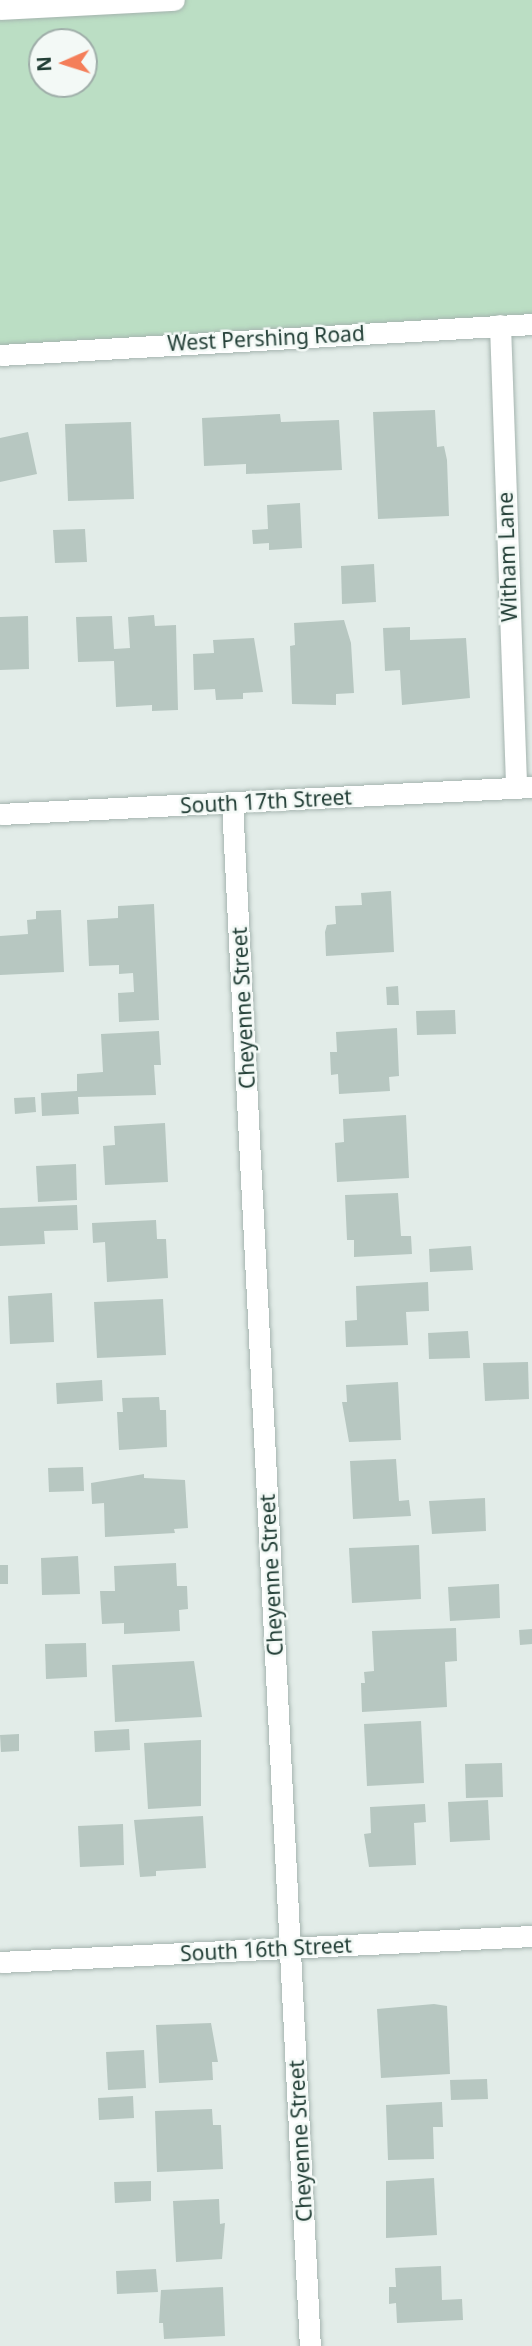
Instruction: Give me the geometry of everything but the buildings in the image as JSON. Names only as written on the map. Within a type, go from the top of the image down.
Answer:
[{"type":"street","points":[[0,9],[174,0]]},
{"type":"street","name":"West Pershing Road","points":[[0,355],[532,324]]},
{"type":"street","name":"Witham Lane","points":[[500,325],[524,787]]},
{"type":"street","name":"South 17th Street","points":[[0,814],[524,787]]},
{"type":"street","name":"Cheyenne Street","points":[[232,803],[310,2346]]},
{"type":"street","name":"South 16th Street","points":[[0,1962],[532,1936]]},
{"type":"green space","points":[[174,0],[532,0],[532,324],[0,355],[0,9]]}]
